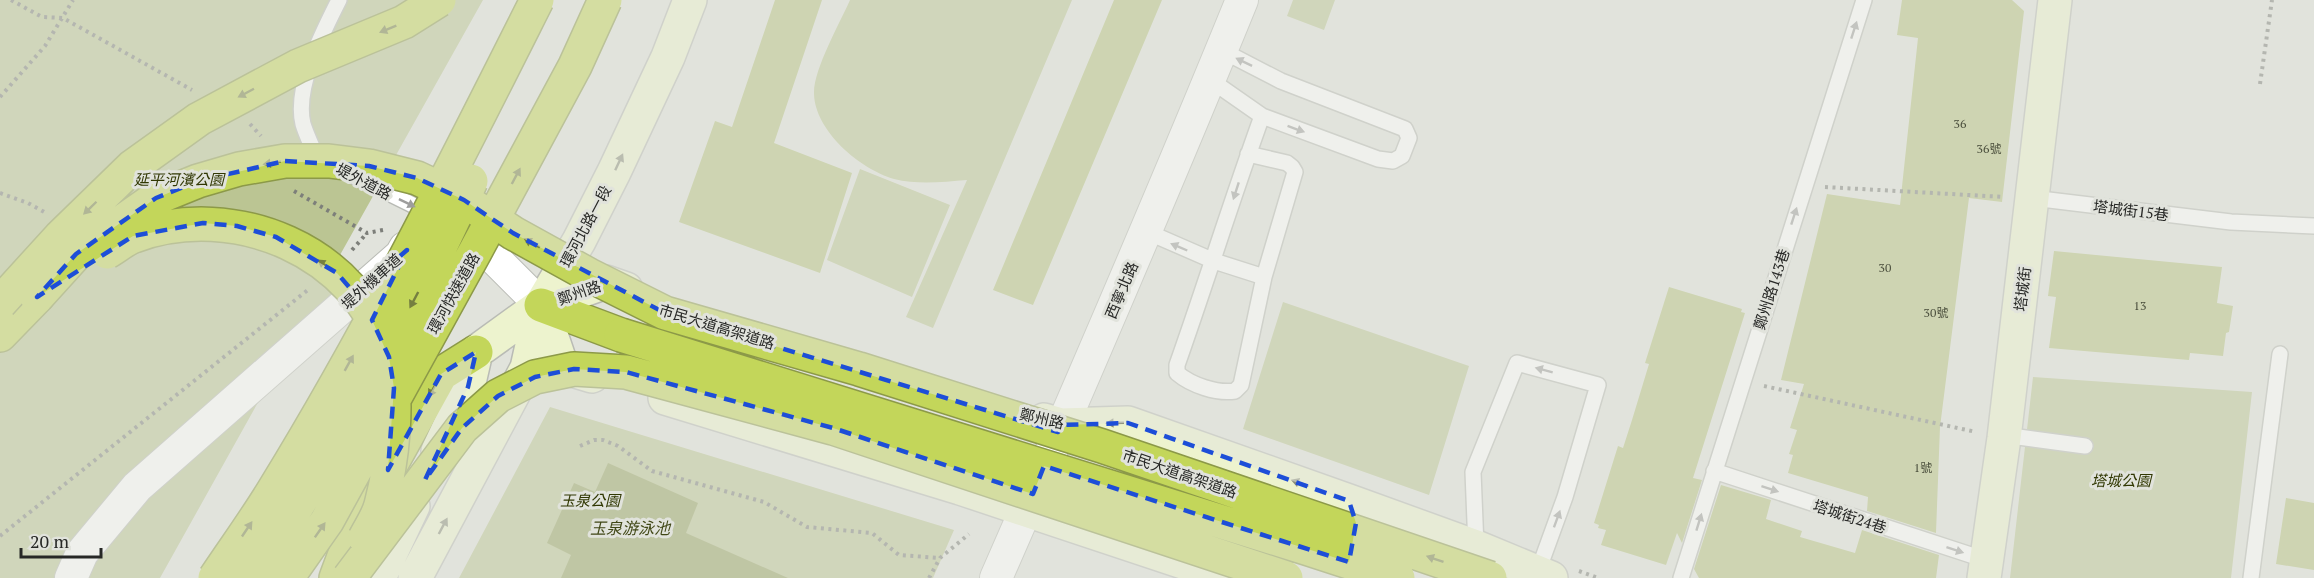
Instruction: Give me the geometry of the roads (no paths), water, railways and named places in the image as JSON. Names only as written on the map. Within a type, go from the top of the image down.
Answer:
[{"type":"highway","points":[[0,303],[60,237],[132,167],[199,118],[298,66],[404,22],[439,0]]},
{"type":"highway","points":[[215,578],[274,490],[338,383],[408,254],[537,0]]},
{"type":"highway","name":"環河快速道路","points":[[251,578],[286,525],[376,371],[444,242],[506,100],[555,0]]},
{"type":"highway","name":"環河快速道路","points":[[287,578],[327,521],[477,250],[575,66],[605,0]]},
{"type":"highway","name":"市民大道高架道路","points":[[0,335],[76,254],[156,198],[198,181],[239,169],[285,161],[329,161],[369,166],[417,178],[464,200],[513,233],[589,275],[665,312],[859,369],[1091,443],[1490,578]]},
{"type":"highway","points":[[37,297],[133,236],[166,228],[203,223],[237,226],[276,237],[307,252],[337,273],[355,293],[378,328],[389,357],[394,388],[388,469],[380,508],[347,578]]},
{"type":"highway","points":[[541,305],[621,335],[1398,578]]},
{"type":"highway","points":[[336,578],[352,535],[441,374],[476,352]]},
{"type":"highway","points":[[347,578],[462,429],[498,396],[535,377],[574,369],[626,372],[833,428],[1286,578]]},
{"type":"street","name":"環河北路一段","points":[[415,578],[527,368],[541,305],[579,241],[614,172],[668,57],[690,0]]},
{"type":"street","name":"西寧北路","points":[[996,578],[1096,349],[1242,0]]},
{"type":"street","name":"塔城街","points":[[1985,569],[2004,438],[2055,0]]},
{"type":"street","name":"堤外道路","points":[[438,217],[471,235],[541,305]]},
{"type":"street","name":"堤外機車道","points":[[70,578],[82,553],[137,488],[401,255],[415,232],[438,217]]},
{"type":"street","name":"堤外機車道","points":[[83,578],[92,556],[142,501],[418,258],[438,217]]},
{"type":"street","name":"鄭州路","points":[[1231,578],[960,488],[562,367],[541,305],[606,282],[990,405],[1061,425],[1128,423],[1349,501],[1544,576]]},
{"type":"street","points":[[379,578],[468,387],[476,352],[541,305]]},
{"type":"street","points":[[1345,578],[1352,554],[1356,523],[1349,501]]},
{"type":"lane","name":"堤外道路","points":[[339,0],[320,38],[304,82],[303,122],[315,154],[406,203],[438,217]]},
{"type":"lane","points":[[438,217],[549,0]]},
{"type":"lane","name":"鄭州路143巷","points":[[1681,578],[1863,0]]},
{"type":"lane","points":[[1209,79],[1262,116],[1378,159],[1393,161],[1402,156],[1409,138],[1405,129],[1281,81],[1221,51]]},
{"type":"lane","points":[[1248,154],[1287,164],[1292,166],[1295,172],[1264,277],[1241,385],[1235,391],[1225,393],[1185,380],[1177,373],[1177,365],[1214,261],[1248,154],[1262,116]]},
{"type":"lane","name":"塔城街15巷","points":[[2032,198],[2231,222],[2314,226]]},
{"type":"lane","points":[[1145,231],[1214,261],[1264,277]]},
{"type":"lane","points":[[2251,578],[2280,354]]},
{"type":"lane","points":[[1476,548],[1473,472],[1517,363],[1598,385],[1544,576]]},
{"type":"lane","points":[[2004,438],[2011,436],[2085,446]]},
{"type":"lane","name":"塔城街24巷","points":[[1714,471],[1985,569]]},
{"type":"water","name":"玉泉游泳池","points":[[608,463],[698,503],[686,533],[788,578],[561,578],[571,555],[547,543],[574,483],[595,492]]},
{"type":"park label","name":"延平河濱公園","points":[[179,179]]},
{"type":"park label","name":"塔城公園","points":[[2121,480]]},
{"type":"park label","name":"玉泉公園","points":[[590,500]]}]
